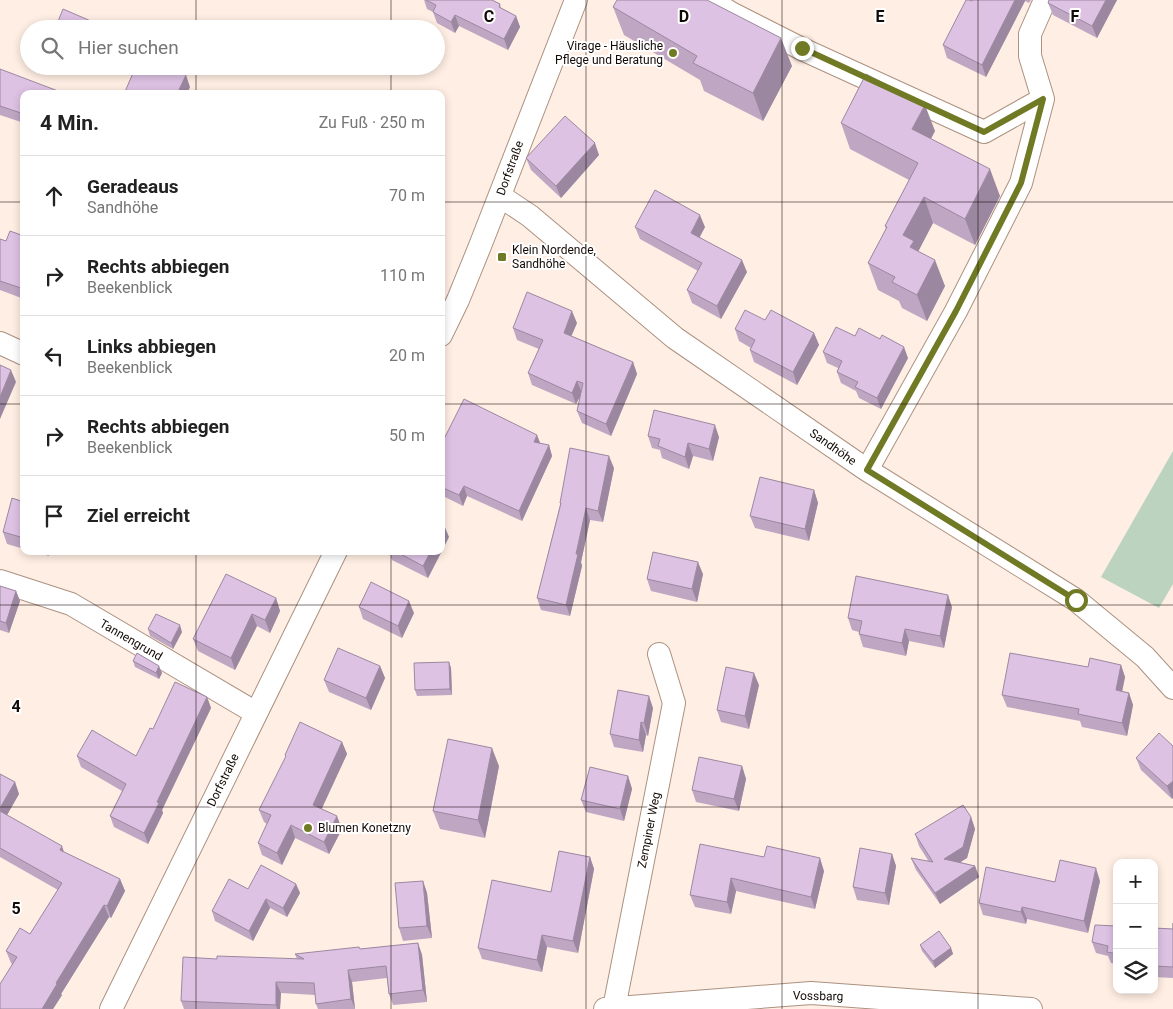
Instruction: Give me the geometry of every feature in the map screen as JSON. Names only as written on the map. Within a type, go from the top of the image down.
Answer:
[{"type":"street","name":"Dorfstraße","points":[[445,327],[458,300],[500,196],[576,0]]},
{"type":"street","points":[[710,0],[731,14],[984,132],[1043,99]]},
{"type":"street","points":[[867,470],[956,311],[1021,183],[1043,99],[1030,56],[1030,34],[1045,0]]},
{"type":"street","name":"Sandhöhe","points":[[500,196],[530,216],[675,338],[867,470],[1076,600],[1145,657],[1173,688]]},
{"type":"street","points":[[0,343],[20,352]]},
{"type":"street","name":"Dorfstraße","points":[[110,1009],[334,555]]},
{"type":"street","name":"Tannengrund","points":[[0,581],[71,604],[256,713]]},
{"type":"street","name":"Zempiner Weg","points":[[609,1008],[674,703],[660,654]]},
{"type":"street","name":"Vossbarg","points":[[609,1008],[811,993],[1030,1009]]},
{"type":"green space","points":[[1173,451],[1173,584],[1159,608],[1101,577]]},
{"type":"building","points":[[426,0],[492,0],[500,4],[499,7],[516,16],[504,39],[455,15],[451,22],[433,12],[436,5]]},
{"type":"building","points":[[617,0],[707,0],[781,38],[753,93],[693,63],[697,56],[613,7]]},
{"type":"building","points":[[966,0],[1015,0],[982,65],[943,45]]},
{"type":"building","points":[[1049,0],[1106,0],[1092,26],[1048,3]]},
{"type":"building","points":[[63,9],[88,20],[59,20]]},
{"type":"building","points":[[0,69],[55,90],[20,90],[20,113],[0,106]]},
{"type":"building","points":[[866,74],[925,105],[912,129],[990,169],[965,219],[924,197],[903,235],[914,241],[910,247],[935,260],[917,295],[892,282],[895,277],[868,263],[918,163],[841,123]]},
{"type":"building","points":[[132,75],[186,75],[179,90],[126,90]]},
{"type":"building","points":[[565,116],[595,143],[556,186],[526,158]]},
{"type":"building","points":[[655,190],[700,215],[691,233],[742,260],[717,306],[687,290],[702,263],[635,227]]},
{"type":"building","points":[[10,231],[20,235],[20,288],[0,281],[0,239],[6,241]]},
{"type":"building","points":[[527,292],[572,311],[564,333],[633,362],[606,424],[577,411],[583,383],[577,381],[572,393],[528,373],[543,340],[513,328]]},
{"type":"building","points":[[745,310],[765,320],[771,310],[814,333],[793,372],[750,350],[755,340],[735,329]]},
{"type":"building","points":[[836,327],[855,336],[859,328],[880,339],[882,335],[904,347],[877,398],[855,387],[858,382],[837,372],[842,361],[823,352]]},
{"type":"building","points":[[0,365],[11,370],[0,397]]},
{"type":"building","points":[[464,399],[537,435],[534,442],[549,445],[519,511],[464,486],[459,495],[445,489],[445,437]]},
{"type":"building","points":[[654,410],[715,425],[709,449],[688,443],[685,457],[658,446],[660,439],[648,436]]},
{"type":"building","points":[[570,448],[609,456],[598,511],[586,508],[566,605],[537,598],[561,503]]},
{"type":"building","points":[[760,477],[814,490],[805,529],[750,516]]},
{"type":"building","points":[[12,498],[20,501],[20,537],[3,532]]},
{"type":"building","points":[[653,552],[698,562],[692,589],[647,579]]},
{"type":"building","points":[[402,555],[429,555],[423,566]]},
{"type":"building","points":[[226,574],[276,598],[265,620],[252,614],[231,658],[193,639]]},
{"type":"building","points":[[856,576],[948,595],[940,636],[905,629],[902,643],[859,634],[862,621],[848,618]]},
{"type":"building","points":[[371,582],[409,601],[398,626],[359,607]]},
{"type":"building","points":[[0,586],[16,591],[6,623],[0,621]]},
{"type":"building","points":[[156,614],[180,625],[171,643],[148,629]]},
{"type":"building","points":[[338,648],[380,666],[366,698],[324,680]]},
{"type":"building","points":[[137,653],[159,666],[156,673],[133,661]]},
{"type":"building","points":[[1010,653],[1088,667],[1090,658],[1121,665],[1116,690],[1129,693],[1122,723],[1078,714],[1079,709],[1002,695]]},
{"type":"building","points":[[449,662],[450,689],[415,690],[414,663]]},
{"type":"building","points":[[726,667],[754,673],[745,716],[717,710]]},
{"type":"building","points":[[175,682],[207,697],[144,833],[110,816],[126,784],[77,756],[92,730],[136,756],[150,728],[153,729]]},
{"type":"building","points":[[618,690],[649,696],[644,723],[641,722],[639,740],[610,734]]},
{"type":"building","points":[[300,722],[342,742],[313,805],[337,816],[324,842],[291,825],[277,853],[258,843],[271,815],[259,810],[286,756]]},
{"type":"building","points":[[1159,733],[1173,746],[1173,781],[1167,786],[1136,758]]},
{"type":"building","points":[[448,739],[492,748],[478,820],[433,811]]},
{"type":"building","points":[[699,757],[742,766],[734,799],[692,790]]},
{"type":"building","points":[[590,767],[628,776],[620,809],[581,800]]},
{"type":"building","points":[[0,774],[15,782],[0,808]]},
{"type":"building","points":[[963,805],[971,817],[963,847],[944,859],[975,866],[935,893],[911,858],[933,862],[915,834]]},
{"type":"building","points":[[0,811],[62,846],[60,850],[120,879],[107,906],[104,905],[42,1009],[0,1009],[0,984],[17,957],[6,951],[20,928],[30,934],[62,883],[0,848]]},
{"type":"building","points":[[700,844],[764,857],[767,846],[820,858],[811,897],[731,878],[727,902],[690,895]]},
{"type":"building","points":[[860,848],[892,854],[885,893],[853,887]]},
{"type":"building","points":[[559,851],[590,857],[573,941],[542,935],[537,960],[478,948],[492,880],[551,892]]},
{"type":"building","points":[[1060,860],[1096,868],[1084,921],[1022,907],[1021,912],[979,903],[986,867],[1055,882]]},
{"type":"building","points":[[261,865],[296,884],[283,908],[266,899],[249,931],[212,911],[229,879],[248,889]]},
{"type":"building","points":[[423,881],[427,926],[399,928],[395,883]]},
{"type":"building","points":[[1095,925],[1113,926],[1113,953],[1107,952],[1108,946],[1092,942]]},
{"type":"building","points":[[1158,928],[1173,929],[1173,967],[1158,966]]},
{"type":"building","points":[[939,931],[951,948],[933,961],[920,945]]},
{"type":"building","points":[[418,943],[423,990],[389,994],[386,966],[348,970],[351,999],[316,1004],[314,983],[276,982],[276,1005],[181,1001],[183,957],[217,959],[217,956],[304,959],[295,954]]},
{"type":"place","name":"Virage - Häusliche Pflege und Beratung","points":[[673,53]]},
{"type":"place","name":"Klein Nordende, Sandhöhe","points":[[502,257]]},
{"type":"place","name":"Blumen Konetzny","points":[[308,828]]},
{"type":"route","points":[[802,48],[984,132],[1043,99],[1021,183],[956,311],[867,470],[1076,600]]}]
